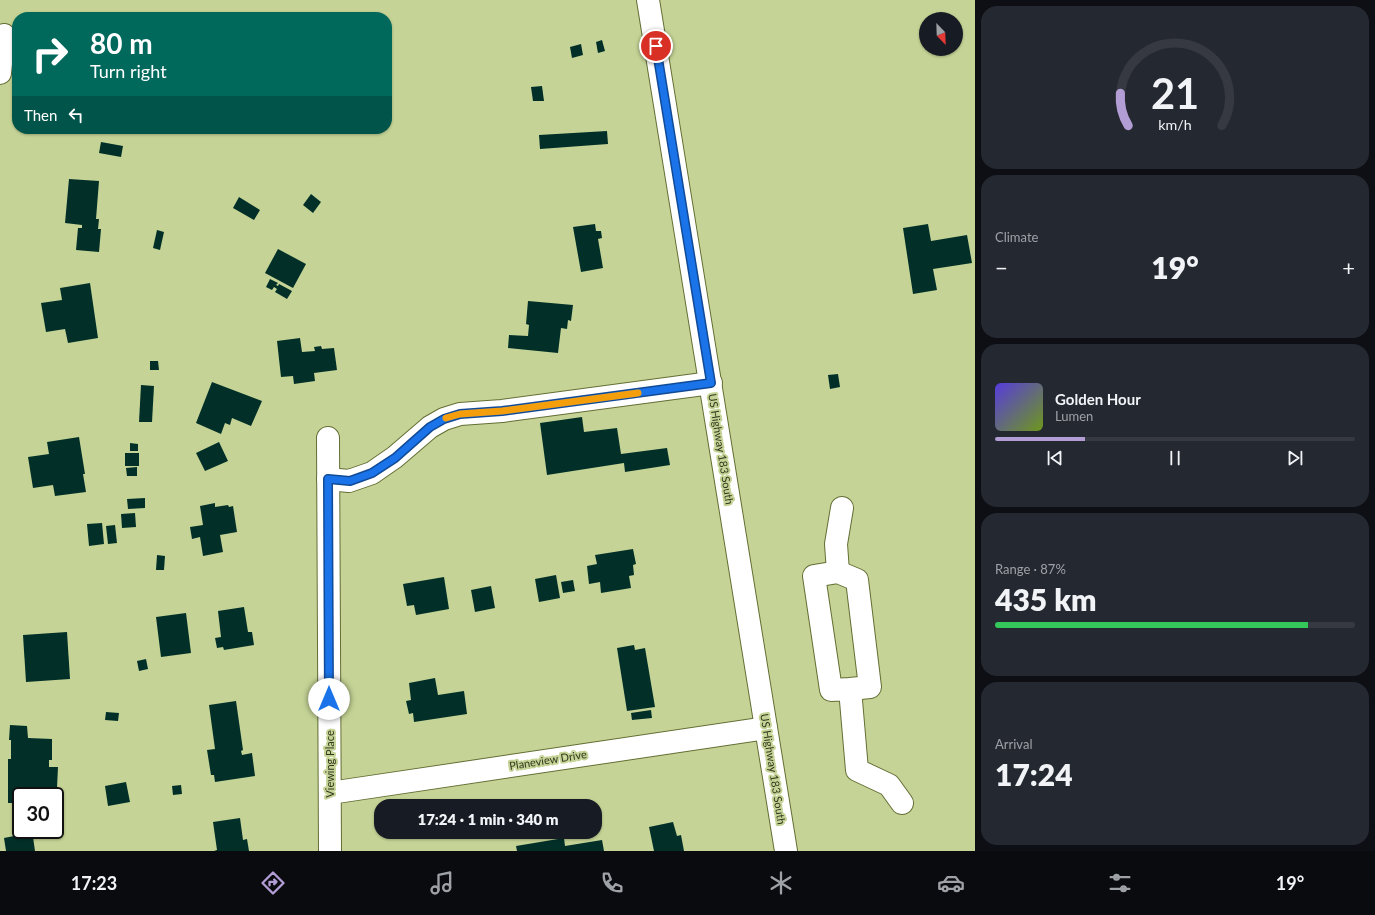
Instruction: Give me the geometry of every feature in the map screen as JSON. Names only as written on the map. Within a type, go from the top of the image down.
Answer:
[{"type":"main road","name":"US Highway 183 South","points":[[648,0],[786,851]]},
{"type":"main road","points":[[0,73],[4,35]]},
{"type":"main road","points":[[328,479],[350,481],[372,473],[395,458],[430,427],[444,419],[460,414],[502,411],[711,383]]},
{"type":"main road","name":"Viewing Place","points":[[328,438],[330,851]]},
{"type":"main road","points":[[838,572],[836,544],[842,508]]},
{"type":"main road","points":[[838,572],[857,580],[870,686],[850,689],[831,690],[814,576],[838,572]]},
{"type":"main road","points":[[850,689],[857,770],[889,785],[902,803]]},
{"type":"main road","name":"Planeview Drive","points":[[330,793],[766,728]]},
{"type":"building","points":[[602,40],[605,51],[598,53],[596,42]]},
{"type":"building","points":[[581,44],[583,55],[572,58],[570,47]]},
{"type":"building","points":[[542,86],[544,101],[533,101],[531,87]]},
{"type":"building","points":[[607,131],[608,144],[540,149],[539,135]]},
{"type":"building","points":[[101,142],[123,146],[121,157],[99,153]]},
{"type":"building","points":[[69,179],[99,181],[96,219],[99,219],[98,229],[101,229],[99,252],[76,250],[78,228],[82,228],[82,225],[65,223]]},
{"type":"building","points":[[311,194],[321,202],[313,213],[303,205]]},
{"type":"building","points":[[239,197],[260,210],[254,220],[233,208]]},
{"type":"building","points":[[595,224],[596,231],[601,231],[602,238],[598,239],[603,268],[581,272],[573,227]]},
{"type":"building","points":[[928,224],[931,241],[967,235],[972,263],[933,269],[937,290],[913,294],[903,228]]},
{"type":"building","points":[[157,230],[164,232],[160,250],[153,248]]},
{"type":"building","points":[[278,249],[306,264],[293,288],[265,273]]},
{"type":"building","points":[[270,279],[278,283],[276,285],[278,286],[279,284],[292,291],[287,299],[275,292],[277,289],[274,287],[272,290],[266,287]]},
{"type":"building","points":[[90,283],[98,338],[68,343],[65,329],[46,332],[41,303],[62,300],[60,288]]},
{"type":"building","points":[[528,301],[573,305],[571,321],[568,320],[567,329],[561,328],[558,353],[508,348],[509,335],[528,336],[529,325],[526,324]]},
{"type":"building","points":[[300,338],[302,352],[315,351],[314,347],[321,346],[322,349],[334,348],[337,370],[314,373],[315,381],[294,384],[293,376],[281,377],[277,341]]},
{"type":"building","points":[[150,361],[158,361],[159,370],[150,370]]},
{"type":"building","points":[[838,374],[840,387],[830,389],[828,375]]},
{"type":"building","points":[[212,382],[262,401],[251,426],[232,418],[230,425],[225,423],[221,434],[196,423]]},
{"type":"building","points":[[141,385],[154,386],[152,422],[139,422]]},
{"type":"building","points":[[582,417],[584,432],[617,428],[621,454],[667,448],[670,465],[625,472],[624,463],[547,475],[540,423]]},
{"type":"building","points":[[79,437],[85,474],[83,474],[86,492],[55,496],[53,485],[33,488],[28,457],[49,454],[47,442]]},
{"type":"building","points":[[219,442],[228,461],[205,471],[196,453]]},
{"type":"building","points":[[130,443],[138,444],[138,451],[130,451]]},
{"type":"building","points":[[125,453],[139,453],[139,466],[125,466]]},
{"type":"building","points":[[137,467],[137,476],[127,476],[126,468]]},
{"type":"building","points":[[145,498],[145,508],[128,509],[127,499]]},
{"type":"building","points":[[215,503],[215,507],[228,505],[229,507],[233,506],[237,532],[220,535],[223,552],[203,556],[200,537],[192,539],[190,527],[203,525],[200,506]]},
{"type":"building","points":[[135,513],[136,527],[122,528],[121,514]]},
{"type":"building","points":[[102,523],[104,544],[89,546],[87,524]]},
{"type":"building","points":[[115,525],[117,543],[108,544],[106,526]]},
{"type":"building","points":[[633,549],[636,564],[633,565],[634,575],[629,576],[631,588],[601,593],[600,582],[589,584],[587,566],[597,564],[595,555]]},
{"type":"building","points":[[157,555],[165,556],[164,570],[156,570]]},
{"type":"building","points":[[556,575],[560,598],[539,602],[535,579]]},
{"type":"building","points":[[444,577],[449,609],[416,615],[414,605],[407,606],[403,584]]},
{"type":"building","points":[[573,580],[575,591],[563,593],[561,582]]},
{"type":"building","points":[[491,586],[495,608],[475,612],[471,590]]},
{"type":"building","points":[[244,607],[248,632],[252,632],[254,645],[224,650],[223,647],[217,648],[215,638],[221,637],[218,611]]},
{"type":"building","points":[[186,613],[191,653],[161,657],[156,617]]},
{"type":"building","points":[[67,632],[70,679],[26,682],[23,635]]},
{"type":"building","points":[[634,645],[635,650],[645,648],[655,707],[627,711],[617,648]]},
{"type":"building","points":[[146,659],[148,669],[139,671],[137,661]]},
{"type":"building","points":[[435,678],[438,695],[464,691],[467,714],[414,722],[413,713],[409,714],[406,701],[411,700],[409,683]]},
{"type":"building","points":[[236,701],[243,750],[241,751],[242,755],[252,753],[255,776],[215,782],[214,775],[211,775],[207,750],[215,749],[209,705]]},
{"type":"building","points":[[651,710],[652,718],[632,720],[631,713]]},
{"type":"building","points":[[106,712],[119,713],[118,721],[105,720]]},
{"type":"building","points":[[10,725],[27,726],[28,738],[52,739],[52,760],[49,760],[49,767],[58,767],[57,787],[12,787],[12,803],[8,803],[8,759],[11,759],[11,740],[9,740]]},
{"type":"building","points":[[126,782],[130,802],[108,806],[105,786]]},
{"type":"building","points":[[181,785],[182,794],[173,795],[172,786]]},
{"type":"building","points":[[240,818],[243,840],[247,839],[249,851],[214,851],[217,850],[213,822]]},
{"type":"building","points":[[673,822],[677,836],[681,835],[684,851],[654,851],[649,827]]},
{"type":"building","points":[[12,836],[12,839],[33,839],[35,851],[6,851],[4,838]]},
{"type":"building","points":[[558,839],[564,839],[565,846],[602,840],[604,851],[517,851],[516,846]]},
{"type":"slow traffic","points":[[446,418],[460,414],[502,411],[638,393]]},
{"type":"route","points":[[329,699],[328,479],[350,481],[372,473],[395,458],[430,427],[444,419],[460,414],[502,411],[711,383],[656,46]]}]
